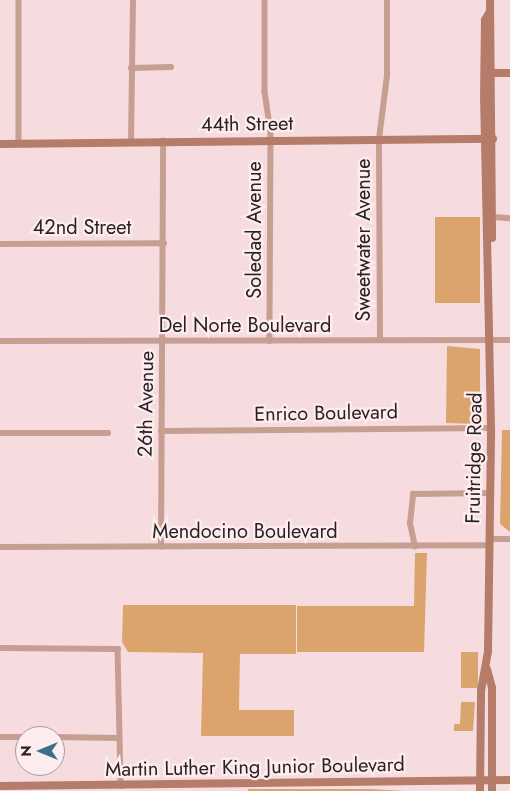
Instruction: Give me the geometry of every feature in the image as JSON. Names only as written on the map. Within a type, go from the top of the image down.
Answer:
[{"type":"main road","name":"Fruitridge Road","points":[[480,791],[481,691],[487,667],[491,428],[489,73],[485,20],[489,13],[490,0]]},
{"type":"main road","points":[[489,73],[510,73]]},
{"type":"main road","name":"44th Street","points":[[0,144],[489,139]]},
{"type":"main road","name":"Fruitridge Road","points":[[489,139],[494,218],[490,250]]},
{"type":"main road","name":"Fruitridge Road","points":[[487,667],[492,688],[492,791]]},
{"type":"main road","name":"Martin Luther King Junior Boulevard","points":[[0,786],[90,789],[191,780],[510,780]]},
{"type":"street","points":[[19,0],[19,144]]},
{"type":"street","points":[[131,142],[133,0]]},
{"type":"street","name":"Soledad Avenue","points":[[265,0],[270,140],[270,341]]},
{"type":"street","name":"Sweetwater Avenue","points":[[380,340],[379,139],[387,76],[387,0]]},
{"type":"street","points":[[131,68],[171,67]]},
{"type":"street","name":"26th Avenue","points":[[161,547],[160,431],[163,341],[163,142]]},
{"type":"street","points":[[494,218],[510,218]]},
{"type":"street","name":"42nd Street","points":[[0,244],[164,243]]},
{"type":"street","points":[[491,340],[510,340]]},
{"type":"street","name":"Del Norte Boulevard","points":[[0,341],[491,340]]},
{"type":"street","name":"Enrico Boulevard","points":[[160,431],[491,428]]},
{"type":"street","points":[[0,433],[108,433]]},
{"type":"street","points":[[415,547],[410,524],[413,494],[490,493]]},
{"type":"street","name":"Mendocino Boulevard","points":[[0,547],[415,547],[510,539]]},
{"type":"street","points":[[0,648],[118,649],[118,738],[121,786]]},
{"type":"street","points":[[0,737],[15,737]]},
{"type":"street","points":[[65,737],[118,738]]},
{"type":"shaded area","points":[[435,217],[480,217],[480,303],[435,303]]},
{"type":"shaded area","points":[[447,346],[480,349],[480,420],[475,424],[446,423]]},
{"type":"shaded area","points":[[502,430],[510,430],[510,532],[500,524]]},
{"type":"shaded area","points":[[415,553],[427,553],[424,652],[297,652],[297,606],[414,606]]},
{"type":"shaded area","points":[[123,605],[296,605],[296,654],[240,654],[239,710],[294,710],[294,736],[201,736],[203,653],[128,652],[122,642]]},
{"type":"shaded area","points":[[461,652],[478,652],[478,688],[461,688]]},
{"type":"shaded area","points":[[461,702],[475,702],[473,731],[454,731],[454,724],[460,724]]},
{"type":"shaded area","points":[[248,789],[370,789],[404,791],[248,791]]}]
